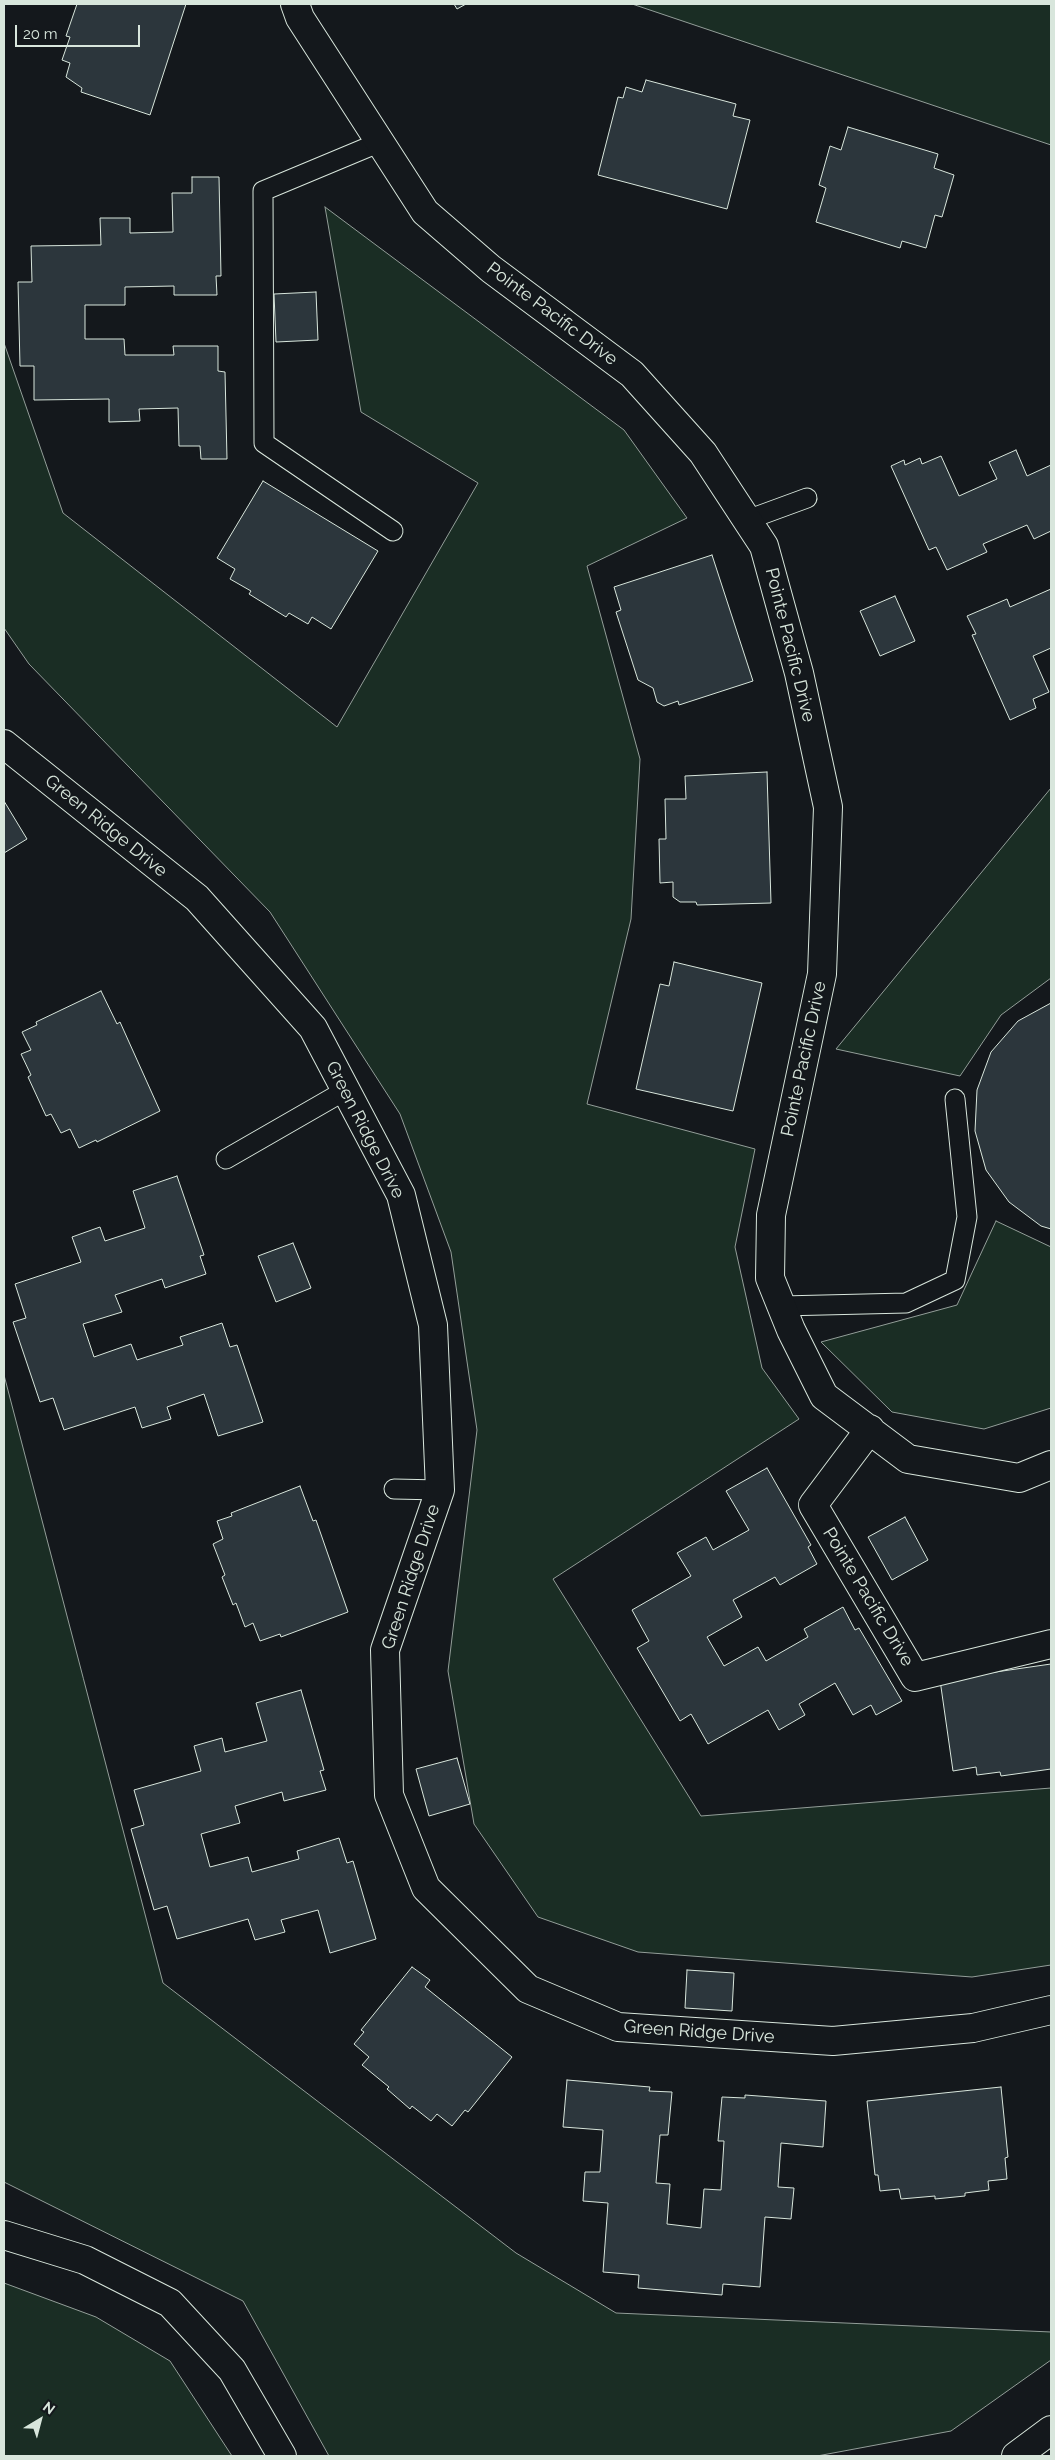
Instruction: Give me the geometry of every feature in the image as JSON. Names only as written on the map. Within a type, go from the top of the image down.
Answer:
[{"type":"street","name":"Pointe Pacific Drive","points":[[295,4],[300,18],[378,143],[425,212],[491,269],[632,374],[703,453],[764,546],[799,673],[828,807],[822,974],[771,1215],[770,1278],[824,1396],[908,1459],[1019,1478],[1051,1466]]},
{"type":"street","name":"Green Ridge Drive","points":[[4,744],[197,898],[313,1028],[401,1195],[433,1325],[440,1490],[385,1650],[389,1795],[426,1888],[528,1989],[618,2027],[833,2041],[973,2028],[1051,2010]]},
{"type":"street","name":"Pointe Pacific Drive","points":[[870,1429],[813,1504],[915,1677],[1051,1644]]},
{"type":"street","points":[[4,2235],[85,2260],[170,2303],[232,2370],[282,2456]]},
{"type":"street","points":[[1016,2456],[1051,2430]]},
{"type":"lane","points":[[378,143],[263,191],[264,443],[393,531]]},
{"type":"lane","points":[[747,520],[807,498]]},
{"type":"lane","points":[[226,1159],[346,1090]]},
{"type":"lane","points":[[782,1306],[906,1303],[954,1280],[967,1217],[955,1099]]},
{"type":"lane","points":[[394,1489],[440,1490]]},
{"type":"green space","points":[[632,4],[1051,4],[1051,145]]},
{"type":"green space","points":[[325,207],[624,430],[687,518],[587,566],[640,759],[631,919],[587,1104],[755,1149],[735,1247],[762,1368],[799,1419],[553,1579],[701,1816],[1051,1788],[1051,1965],[972,1977],[638,1952],[538,1917],[474,1824],[448,1671],[477,1430],[451,1252],[400,1114],[270,912],[29,664],[4,628],[4,343],[63,513],[337,727],[478,483],[361,412]]},
{"type":"green space","points":[[1051,788],[1051,978],[1001,1015],[960,1076],[836,1049]]},
{"type":"green space","points":[[996,1221],[1051,1247],[1051,1408],[984,1429],[892,1412],[821,1342],[957,1305]]},
{"type":"green space","points":[[4,1375],[163,1983],[516,2253],[616,2313],[1051,2332],[1051,2360],[951,2431],[817,2456],[329,2456],[243,2301],[4,2182]]},
{"type":"green space","points":[[4,2283],[96,2317],[170,2361],[232,2456],[4,2456]]},
{"type":"building","points":[[77,4],[186,4],[150,115],[81,92],[82,88],[66,77],[70,63],[62,60],[70,37],[66,36]]},
{"type":"building","points":[[454,4],[466,4],[457,9]]},
{"type":"building","points":[[646,80],[736,104],[733,116],[750,120],[727,209],[598,175],[618,97],[623,98],[626,87],[642,92]]},
{"type":"building","points":[[848,127],[938,154],[934,168],[954,175],[942,217],[935,215],[926,248],[902,241],[900,248],[816,222],[826,188],[819,185],[830,146],[841,150]]},
{"type":"building","points":[[192,177],[219,177],[221,276],[216,276],[217,295],[174,295],[174,286],[125,287],[125,305],[85,305],[85,339],[124,339],[125,355],[174,355],[173,346],[218,346],[218,371],[225,372],[227,459],[201,459],[200,446],[179,446],[178,408],[139,409],[140,421],[109,422],[109,399],[34,400],[34,366],[20,366],[18,282],[32,282],[31,246],[101,245],[100,218],[130,218],[130,233],[173,232],[172,193],[192,193]]},
{"type":"building","points":[[316,292],[318,340],[276,342],[274,294]]},
{"type":"building","points":[[1016,450],[1027,476],[1051,465],[1051,531],[1034,539],[1027,525],[983,544],[987,552],[947,570],[936,547],[929,550],[891,466],[904,460],[905,465],[920,458],[922,464],[941,456],[959,496],[997,479],[989,462]]},
{"type":"building","points":[[263,481],[378,551],[331,629],[312,617],[308,624],[289,613],[286,617],[249,594],[251,591],[230,579],[235,569],[217,558]]},
{"type":"building","points":[[712,555],[753,681],[679,705],[678,701],[664,706],[657,702],[653,688],[638,680],[616,612],[621,610],[614,587]]},
{"type":"building","points":[[1051,589],[1051,648],[1033,656],[1049,692],[1033,699],[1036,708],[1010,720],[972,635],[976,634],[967,616],[1007,599],[1010,607]]},
{"type":"building","points":[[895,596],[915,641],[880,656],[860,611]]},
{"type":"building","points":[[767,772],[771,903],[697,905],[696,902],[680,902],[673,897],[673,882],[660,883],[659,839],[666,839],[665,799],[686,799],[685,776]]},
{"type":"building","points":[[4,801],[27,839],[4,853]]},
{"type":"building","points":[[674,962],[762,983],[733,1111],[636,1089],[660,984],[669,986]]},
{"type":"building","points":[[101,991],[117,1024],[120,1022],[160,1111],[97,1142],[96,1140],[79,1148],[70,1129],[61,1133],[51,1114],[46,1116],[28,1077],[31,1075],[21,1054],[31,1050],[22,1032],[37,1025],[36,1022]]},
{"type":"building","points":[[1051,1003],[1051,1229],[1041,1226],[1009,1202],[986,1170],[975,1131],[977,1090],[991,1052],[1018,1021]]},
{"type":"building","points":[[177,1176],[204,1255],[200,1256],[206,1274],[165,1288],[162,1279],[115,1295],[122,1312],[83,1324],[94,1357],[131,1344],[137,1360],[183,1345],[180,1337],[222,1323],[230,1347],[237,1345],[263,1422],[218,1436],[204,1394],[167,1407],[171,1419],[142,1428],[135,1407],[64,1430],[53,1398],[40,1402],[13,1322],[26,1318],[15,1284],[81,1262],[72,1237],[100,1227],[105,1241],[145,1228],[133,1191]]},
{"type":"building","points":[[293,1243],[311,1288],[276,1302],[258,1256]]},
{"type":"building","points":[[767,1468],[811,1545],[808,1547],[817,1564],[780,1585],[775,1577],[733,1600],[742,1617],[707,1637],[724,1666],[758,1647],[766,1661],[808,1637],[804,1629],[843,1607],[855,1630],[859,1628],[902,1701],[876,1715],[871,1705],[853,1715],[835,1683],[799,1704],[805,1715],[779,1730],[768,1710],[708,1744],[691,1714],[680,1721],[637,1648],[649,1641],[632,1610],[691,1576],[677,1553],[706,1537],[713,1550],[749,1530],[726,1491]]},
{"type":"building","points":[[300,1486],[313,1521],[316,1520],[348,1612],[281,1637],[280,1634],[260,1641],[253,1623],[245,1627],[236,1603],[233,1605],[222,1577],[225,1575],[213,1544],[223,1539],[217,1521],[232,1516],[231,1513]]},
{"type":"building","points":[[905,1517],[928,1560],[892,1580],[868,1537]]},
{"type":"building","points":[[1051,1664],[1051,1769],[1001,1776],[1000,1772],[977,1775],[976,1767],[953,1771],[940,1680]]},
{"type":"building","points":[[301,1690],[324,1770],[320,1771],[326,1790],[284,1801],[282,1792],[235,1806],[240,1823],[201,1834],[210,1867],[248,1857],[252,1872],[299,1859],[297,1851],[339,1838],[347,1863],[353,1861],[376,1939],[330,1953],[318,1910],[281,1920],[285,1932],[255,1940],[248,1919],[177,1939],[167,1906],[154,1910],[131,1829],[144,1825],[134,1790],[201,1771],[194,1746],[222,1738],[225,1752],[267,1741],[256,1703]]},
{"type":"building","points":[[457,1758],[470,1804],[429,1816],[416,1769]]},
{"type":"building","points":[[412,1967],[430,1980],[425,1987],[512,2057],[468,2112],[465,2110],[452,2126],[437,2114],[431,2121],[412,2106],[410,2109],[387,2089],[389,2087],[362,2065],[369,2057],[354,2044],[364,2032],[361,2030]]},
{"type":"building","points":[[687,1970],[734,1973],[732,2011],[685,2008]]},
{"type":"building","points":[[567,2080],[650,2087],[649,2091],[672,2092],[668,2135],[660,2135],[656,2183],[670,2184],[667,2224],[701,2228],[704,2189],[721,2190],[724,2141],[718,2141],[722,2097],[745,2098],[745,2095],[826,2101],[823,2147],[781,2143],[778,2187],[794,2188],[791,2219],[765,2217],[760,2287],[723,2284],[722,2295],[638,2288],[639,2275],[603,2272],[608,2203],[583,2201],[585,2172],[600,2172],[603,2130],[563,2127]]},
{"type":"building","points":[[1001,2087],[1008,2157],[1005,2158],[1007,2179],[988,2181],[989,2190],[965,2193],[965,2196],[935,2199],[935,2196],[901,2199],[899,2189],[880,2191],[878,2175],[875,2175],[867,2101]]}]
